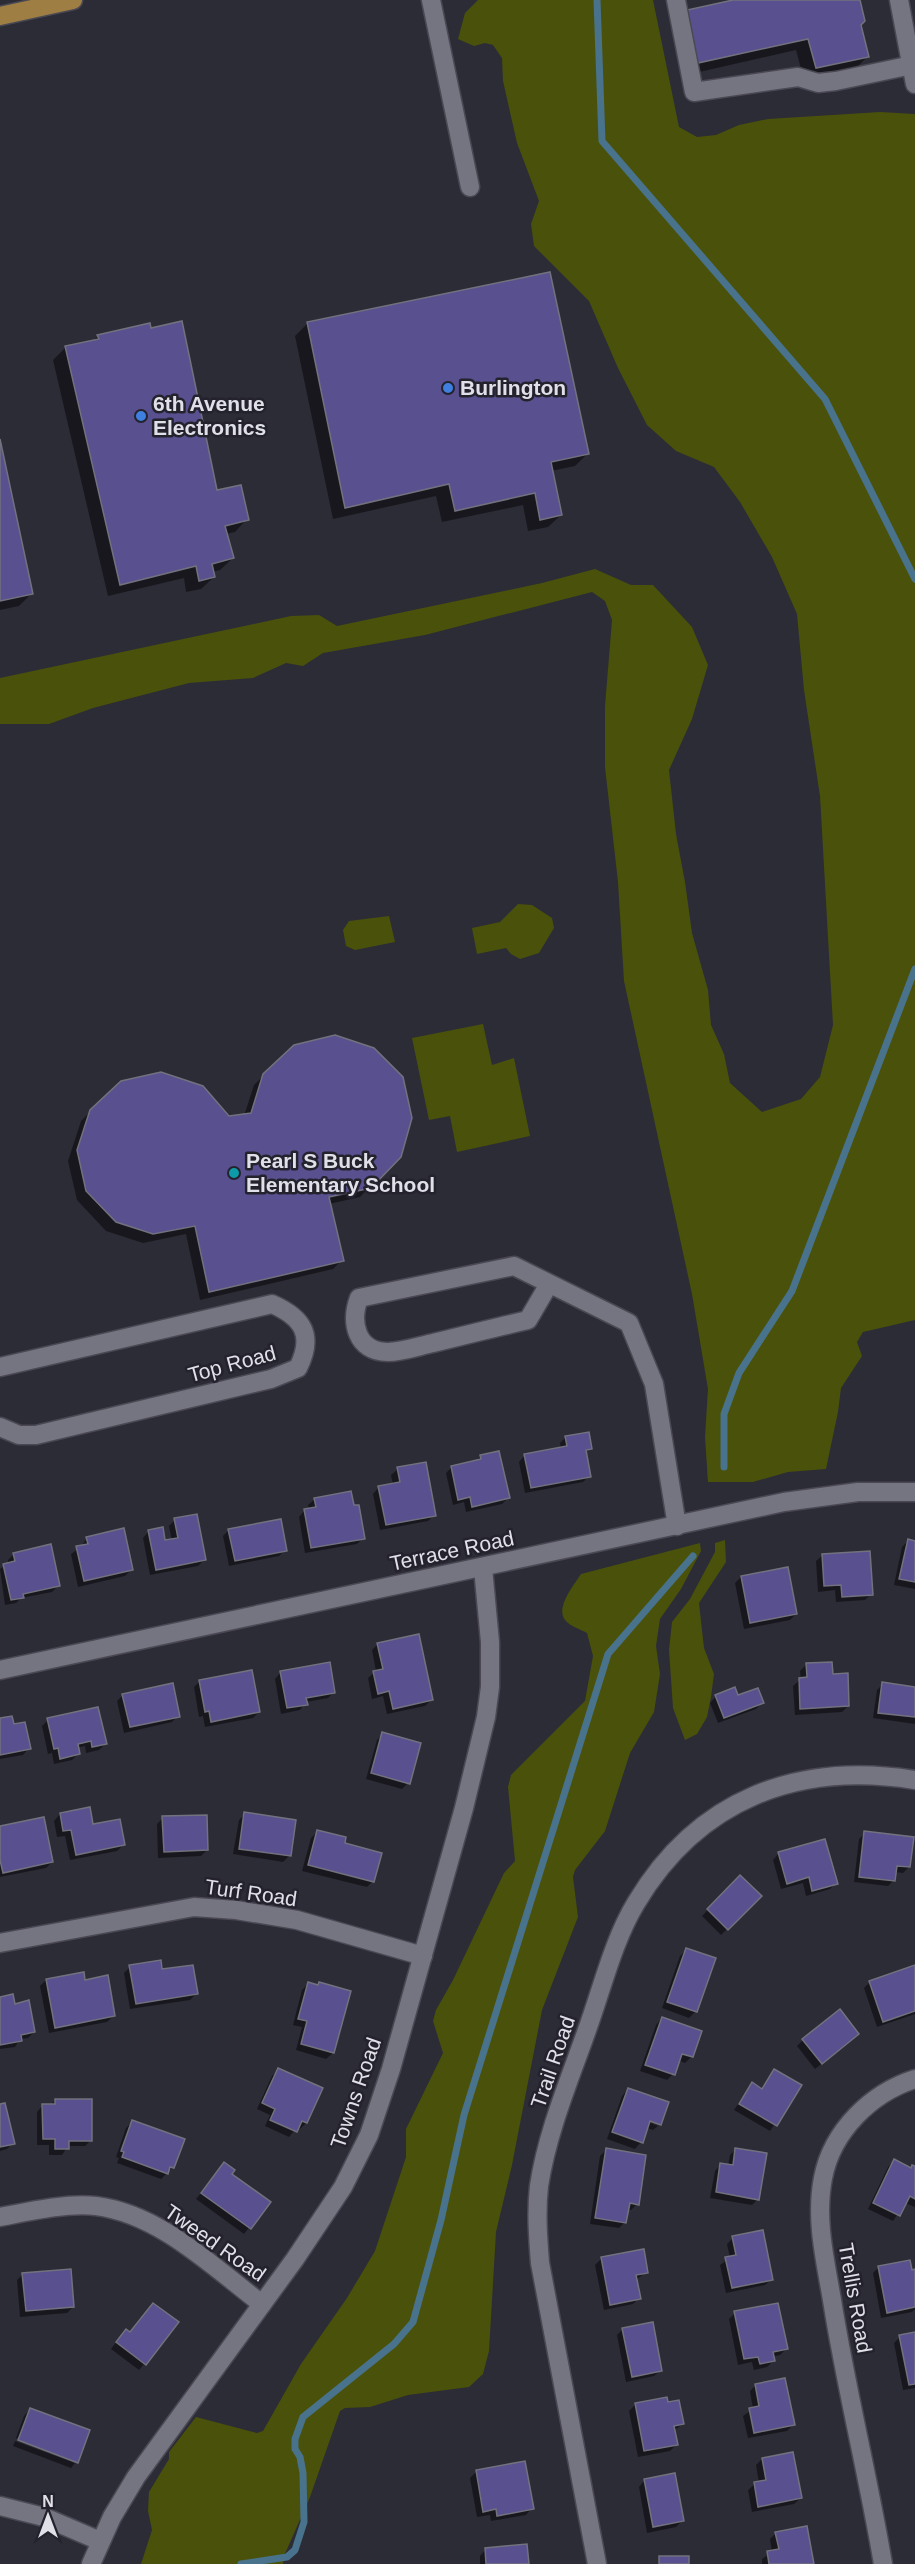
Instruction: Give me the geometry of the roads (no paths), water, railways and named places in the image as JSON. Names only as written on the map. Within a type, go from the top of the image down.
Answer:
[{"type":"main road","points":[[0,16],[73,0]]},
{"type":"street","points":[[431,0],[470,187]]},
{"type":"street","points":[[675,0],[694,92],[798,77],[818,83],[836,81],[912,66]]},
{"type":"street","points":[[899,0],[915,84]]},
{"type":"street","points":[[549,1284],[528,1320],[418,1346],[387,1352],[372,1348],[360,1338],[354,1327],[354,1312],[359,1298],[514,1266],[629,1323],[654,1384],[677,1526]]},
{"type":"street","name":"Top Road","points":[[0,1367],[272,1304],[288,1311],[300,1324],[306,1351],[298,1368],[271,1379],[36,1435],[19,1435],[0,1427]]},
{"type":"street","name":"Terrace Road","points":[[0,1670],[784,1502],[858,1492],[899,1490],[915,1492]]},
{"type":"street","name":"Towns Road","points":[[90,2564],[100,2541],[136,2477],[262,2304],[343,2187],[369,2135],[391,2069],[423,1956],[464,1808],[486,1717],[490,1687],[490,1642],[483,1568]]},
{"type":"street","name":"Trail Road","points":[[597,2564],[540,2263],[539,2188],[545,2156],[568,2083],[614,1952],[635,1905],[655,1875],[682,1842],[723,1812],[771,1789],[813,1778],[868,1774],[915,1780]]},
{"type":"street","name":"Turf Road","points":[[0,1943],[194,1907],[236,1910],[297,1920],[423,1956]]},
{"type":"street","name":"Trellis Road","points":[[883,2564],[837,2332],[819,2210],[823,2176],[828,2158],[840,2136],[879,2095],[915,2079]]},
{"type":"street","name":"Tweed Road","points":[[0,2217],[42,2208],[96,2206],[130,2216],[152,2224],[262,2304]]},
{"type":"street","points":[[0,2506],[44,2517],[100,2541]]},
{"type":"waterway","points":[[597,0],[602,141],[825,399],[915,579]]},
{"type":"waterway","points":[[724,1467],[724,1414],[739,1373],[792,1291],[915,969]]},
{"type":"waterway","points":[[241,2564],[287,2557],[295,2550],[304,2522],[303,2473],[300,2457],[295,2449],[295,2439],[303,2417],[394,2344],[413,2322],[441,2220],[464,2115],[608,1654],[693,1556]]},
{"type":"place","name":"Burlington","points":[[448,388]]},
{"type":"place","name":"6th Avenue Electronics","points":[[141,416]]},
{"type":"place","name":"Pearl S Buck Elementary School","points":[[234,1173]]}]
